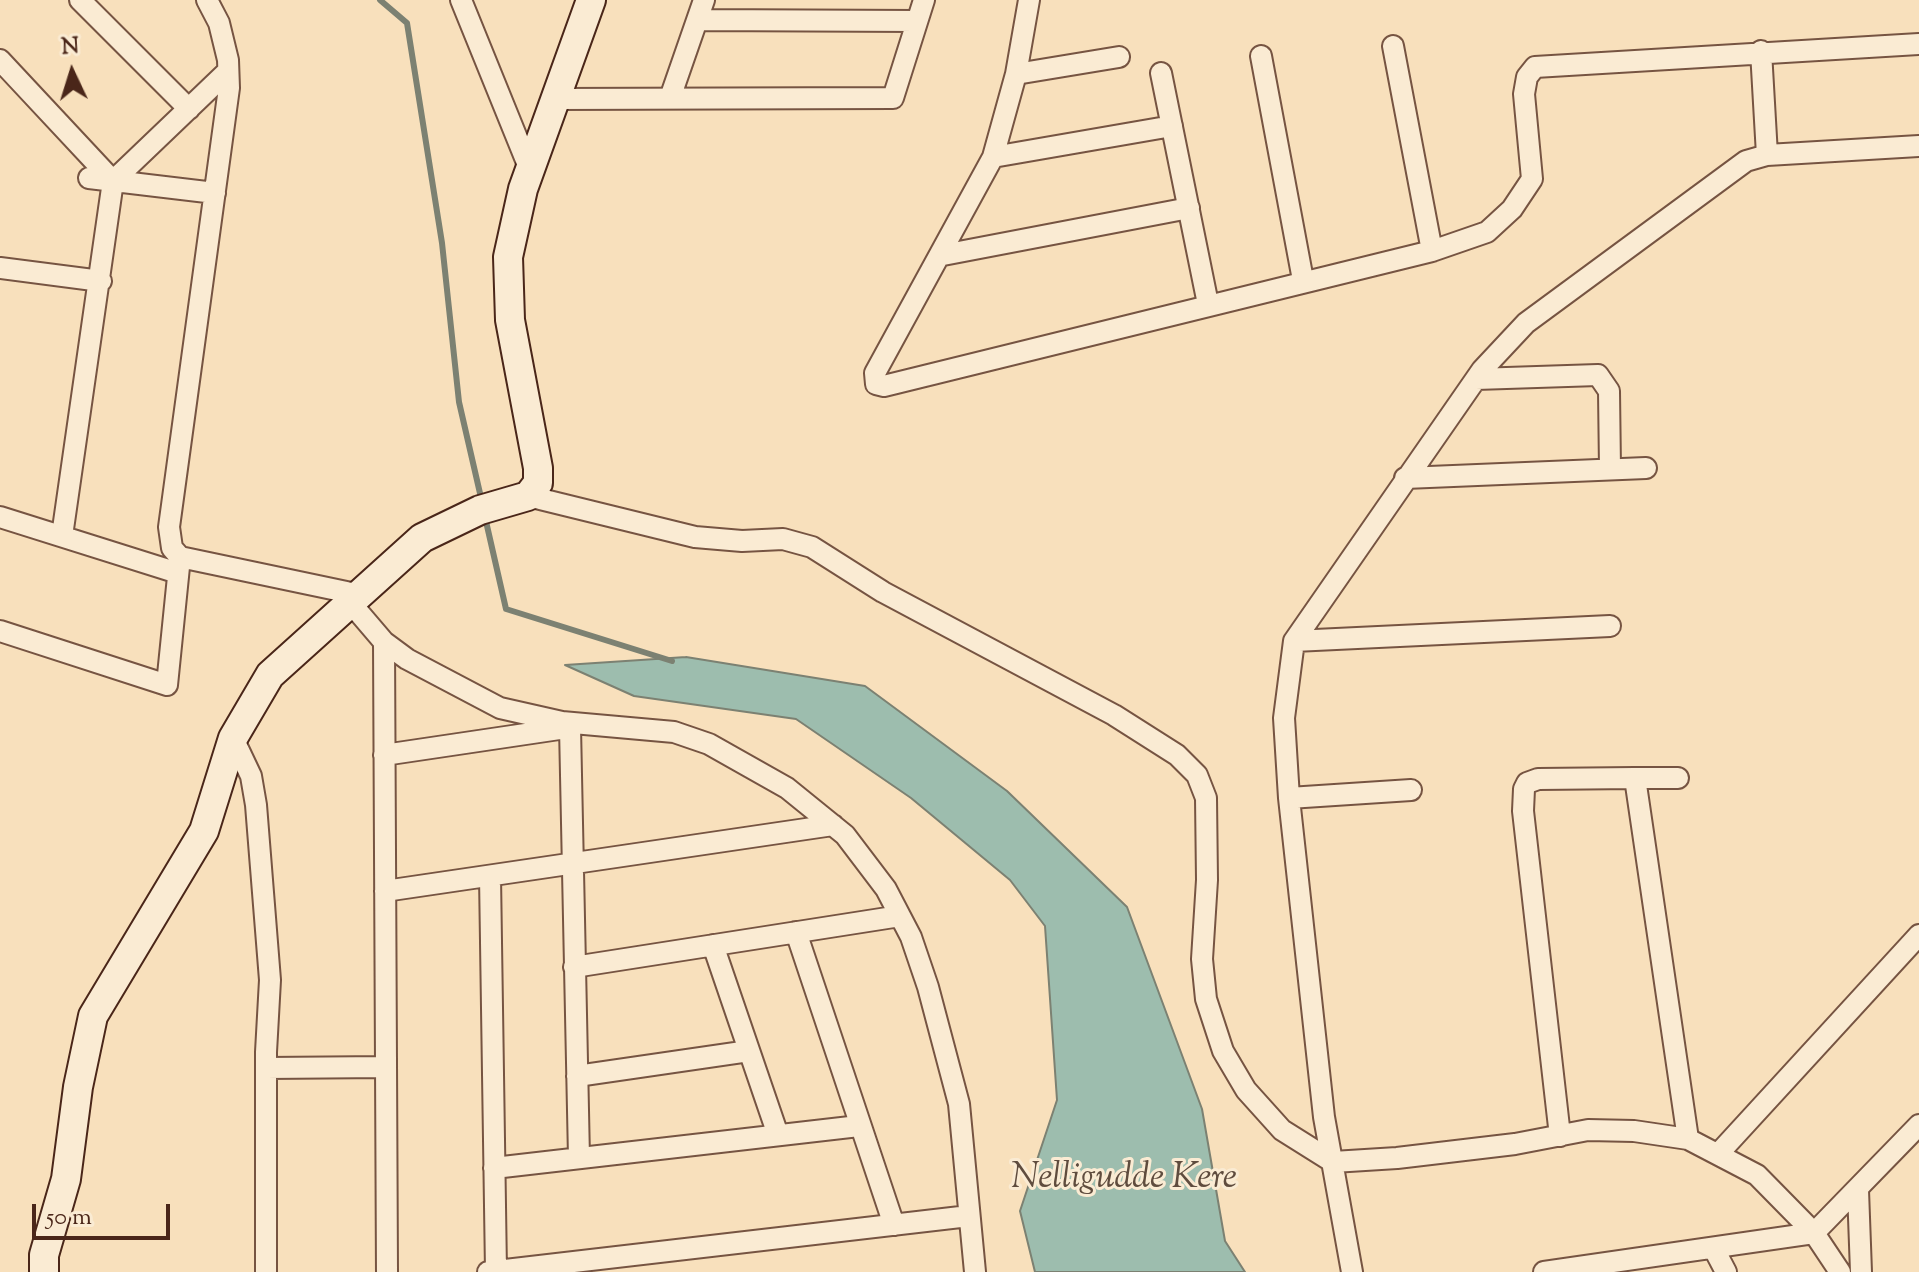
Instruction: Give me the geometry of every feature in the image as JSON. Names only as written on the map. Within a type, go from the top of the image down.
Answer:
[{"type":"street","points":[[80,0],[189,109]]},
{"type":"street","points":[[0,631],[167,685],[179,565],[172,548],[169,527],[215,193],[228,71],[219,23],[207,0]]},
{"type":"street","points":[[461,0],[530,170]]},
{"type":"street","points":[[528,496],[538,483],[538,468],[510,320],[508,257],[530,170],[591,0]]},
{"type":"street","points":[[555,99],[893,98],[924,0]]},
{"type":"street","points":[[1029,0],[1016,74],[993,157],[943,255],[875,373],[876,384],[884,386],[1303,280],[1432,251],[1487,232],[1512,209],[1532,179],[1524,94],[1527,77],[1535,67],[1761,51],[1919,44]]},
{"type":"street","points":[[670,98],[701,10],[917,21]]},
{"type":"street","points":[[1393,46],[1432,251]]},
{"type":"street","points":[[1761,51],[1767,155]]},
{"type":"street","points":[[1261,56],[1303,280]]},
{"type":"street","points":[[1016,74],[1119,57]]},
{"type":"street","points":[[0,60],[113,181]]},
{"type":"street","points":[[62,536],[113,181],[228,71]]},
{"type":"street","points":[[1161,73],[1208,304]]},
{"type":"street","points":[[993,157],[1172,126]]},
{"type":"street","points":[[1352,1272],[1324,1117],[1289,798],[1284,718],[1294,641],[1476,379],[1526,323],[1746,161],[1767,155],[1919,146]]},
{"type":"street","points":[[89,178],[215,193]]},
{"type":"street","points":[[943,255],[1189,208]]},
{"type":"street","points":[[0,268],[101,281]]},
{"type":"street","points":[[1476,379],[1598,375],[1609,391],[1610,469]]},
{"type":"street","points":[[1405,478],[1646,468]]},
{"type":"street","points":[[44,1272],[44,1255],[66,1179],[78,1087],[93,1016],[204,831],[233,738],[270,675],[422,538],[480,510],[528,496],[695,537],[742,541],[783,539],[812,547],[883,592],[1114,715],[1177,755],[1197,775],[1206,798],[1207,880],[1202,959],[1206,999],[1223,1051],[1246,1090],[1282,1130],[1333,1162],[1397,1158],[1588,1130],[1634,1131],[1688,1139],[1757,1175],[1814,1233],[1840,1272]]},
{"type":"street","points":[[0,517],[179,565],[352,598],[384,642],[407,659],[500,708],[562,722],[674,732],[709,744],[787,788],[833,825],[867,862],[900,916],[928,987],[959,1104],[975,1272]]},
{"type":"street","points":[[1294,641],[1610,626]]},
{"type":"street","points":[[384,642],[387,1272]]},
{"type":"street","points":[[384,755],[600,723]]},
{"type":"street","points":[[570,727],[579,1158]]},
{"type":"street","points":[[233,738],[251,776],[256,805],[270,980],[266,1068],[266,1272]]},
{"type":"street","points":[[1635,778],[1688,1139]]},
{"type":"street","points":[[1560,1136],[1523,811],[1524,789],[1527,783],[1538,779],[1678,778]]},
{"type":"street","points":[[1289,798],[1411,790]]},
{"type":"street","points":[[385,891],[833,825]]},
{"type":"street","points":[[490,876],[496,1271]]},
{"type":"street","points":[[574,967],[900,916]]},
{"type":"street","points":[[796,932],[894,1225]]},
{"type":"street","points":[[1719,1153],[1919,935]]},
{"type":"street","points":[[713,945],[778,1135]]},
{"type":"street","points":[[577,1076],[749,1051]]},
{"type":"street","points":[[266,1068],[386,1067]]},
{"type":"street","points":[[1544,1272],[1586,1269],[1814,1233],[1919,1125]]},
{"type":"street","points":[[494,1168],[859,1126]]},
{"type":"street","points":[[1858,1190],[1861,1272]]},
{"type":"street","points":[[488,1272],[969,1216]]},
{"type":"street","points":[[1714,1249],[1726,1272]]},
{"type":"water","name":"Nelligudde Kere","points":[[686,657],[865,686],[1007,791],[1127,907],[1202,1109],[1225,1241],[1245,1272],[1035,1272],[1020,1211],[1057,1100],[1045,926],[1010,880],[911,798],[796,719],[634,696],[565,665]]},
{"type":"waterway","points":[[380,0],[407,23],[442,243],[459,402],[482,502]]},
{"type":"waterway","points":[[485,517],[506,609],[672,661]]}]
